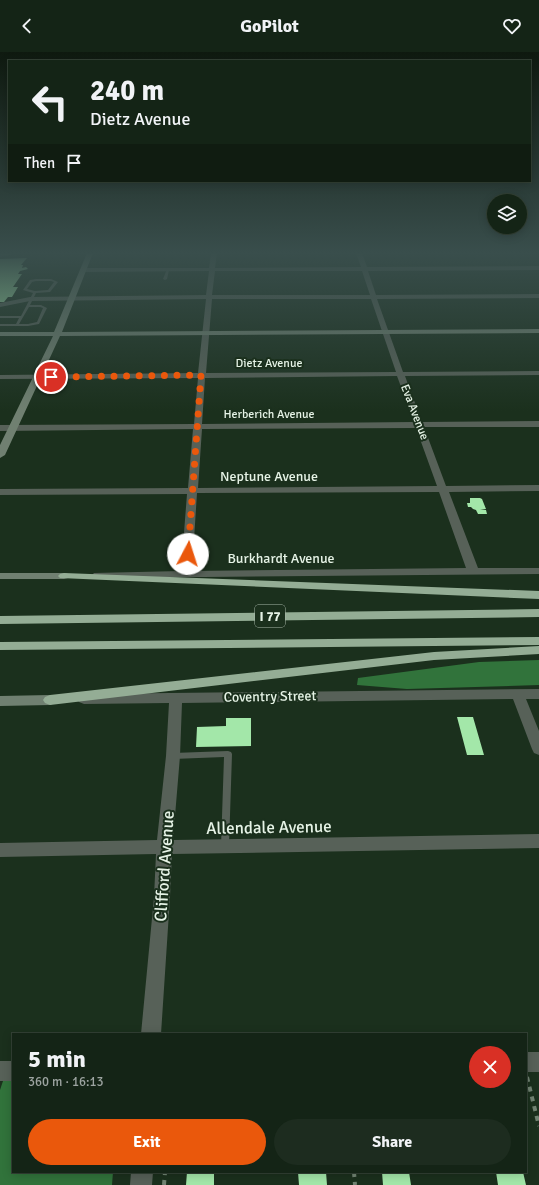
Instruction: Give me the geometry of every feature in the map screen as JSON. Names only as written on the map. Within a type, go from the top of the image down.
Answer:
[{"type":"highway","points":[[64,576],[539,595]]},
{"type":"highway","name":"I 77","points":[[0,620],[539,613]]},
{"type":"highway","name":"I 77","points":[[0,646],[539,641]]},
{"type":"highway","points":[[50,700],[434,656],[539,650]]},
{"type":"main road","points":[[0,455],[57,334],[68,306]]},
{"type":"main road","points":[[0,334],[539,331]]},
{"type":"main road","name":"Burkhardt Avenue","points":[[0,576],[64,576]]},
{"type":"main road","name":"Coventry Street","points":[[0,701],[50,700]]},
{"type":"street","points":[[186,574],[207,306]]},
{"type":"street","name":"Eva Avenue","points":[[377,306],[385,332],[474,571]]},
{"type":"street","name":"Dietz Avenue","points":[[0,377],[539,373]]},
{"type":"street","name":"Herberich Avenue","points":[[0,428],[539,424]]},
{"type":"street","name":"Neptune Avenue","points":[[0,492],[539,488]]},
{"type":"street","name":"Burkhardt Avenue","points":[[64,576],[539,571]]},
{"type":"street","name":"Coventry Street","points":[[50,700],[539,694]]},
{"type":"street","points":[[518,695],[539,749]]},
{"type":"street","name":"Clifford Avenue","points":[[151,1033],[162,898],[164,848],[173,756],[176,698]]},
{"type":"street","name":"Allendale Avenue","points":[[0,850],[539,841]]},
{"type":"street","points":[[527,1069],[539,1062]]},
{"type":"street","points":[[0,1071],[12,1071]]},
{"type":"street","points":[[142,1173],[142,1185]]},
{"type":"lane","points":[[0,325],[17,325],[38,323],[46,308],[41,306],[28,306],[17,325]]},
{"type":"lane","points":[[0,317],[21,317]]},
{"type":"lane","points":[[173,756],[228,754],[225,847]]},
{"type":"path","points":[[527,1069],[539,1126]]},
{"type":"path","points":[[164,1185],[165,1173]]},
{"type":"path","points":[[354,1173],[355,1185]]},
{"type":"green space","points":[[539,660],[539,685],[407,689],[357,685],[358,678],[479,662]]},
{"type":"green space","points":[[4,1078],[12,1079],[12,1173],[113,1173],[112,1185],[0,1185],[0,1090]]},
{"type":"building","points":[[470,498],[482,499],[486,509],[480,509],[486,510],[487,514],[478,514],[476,510],[468,507],[467,503],[470,503]]},
{"type":"building","points":[[457,717],[473,717],[484,755],[467,755]]},
{"type":"building","points":[[226,718],[251,718],[251,746],[196,747],[197,727],[226,726]]},
{"type":"building","points":[[187,1173],[214,1173],[214,1185],[186,1185]]},
{"type":"building","points":[[298,1173],[326,1173],[327,1185],[299,1185]]},
{"type":"building","points":[[382,1173],[409,1173],[411,1185],[383,1185]]},
{"type":"building","points":[[496,1173],[523,1173],[526,1185],[498,1185]]},
{"type":"route","points":[[51,377],[201,375],[188,554]]}]
